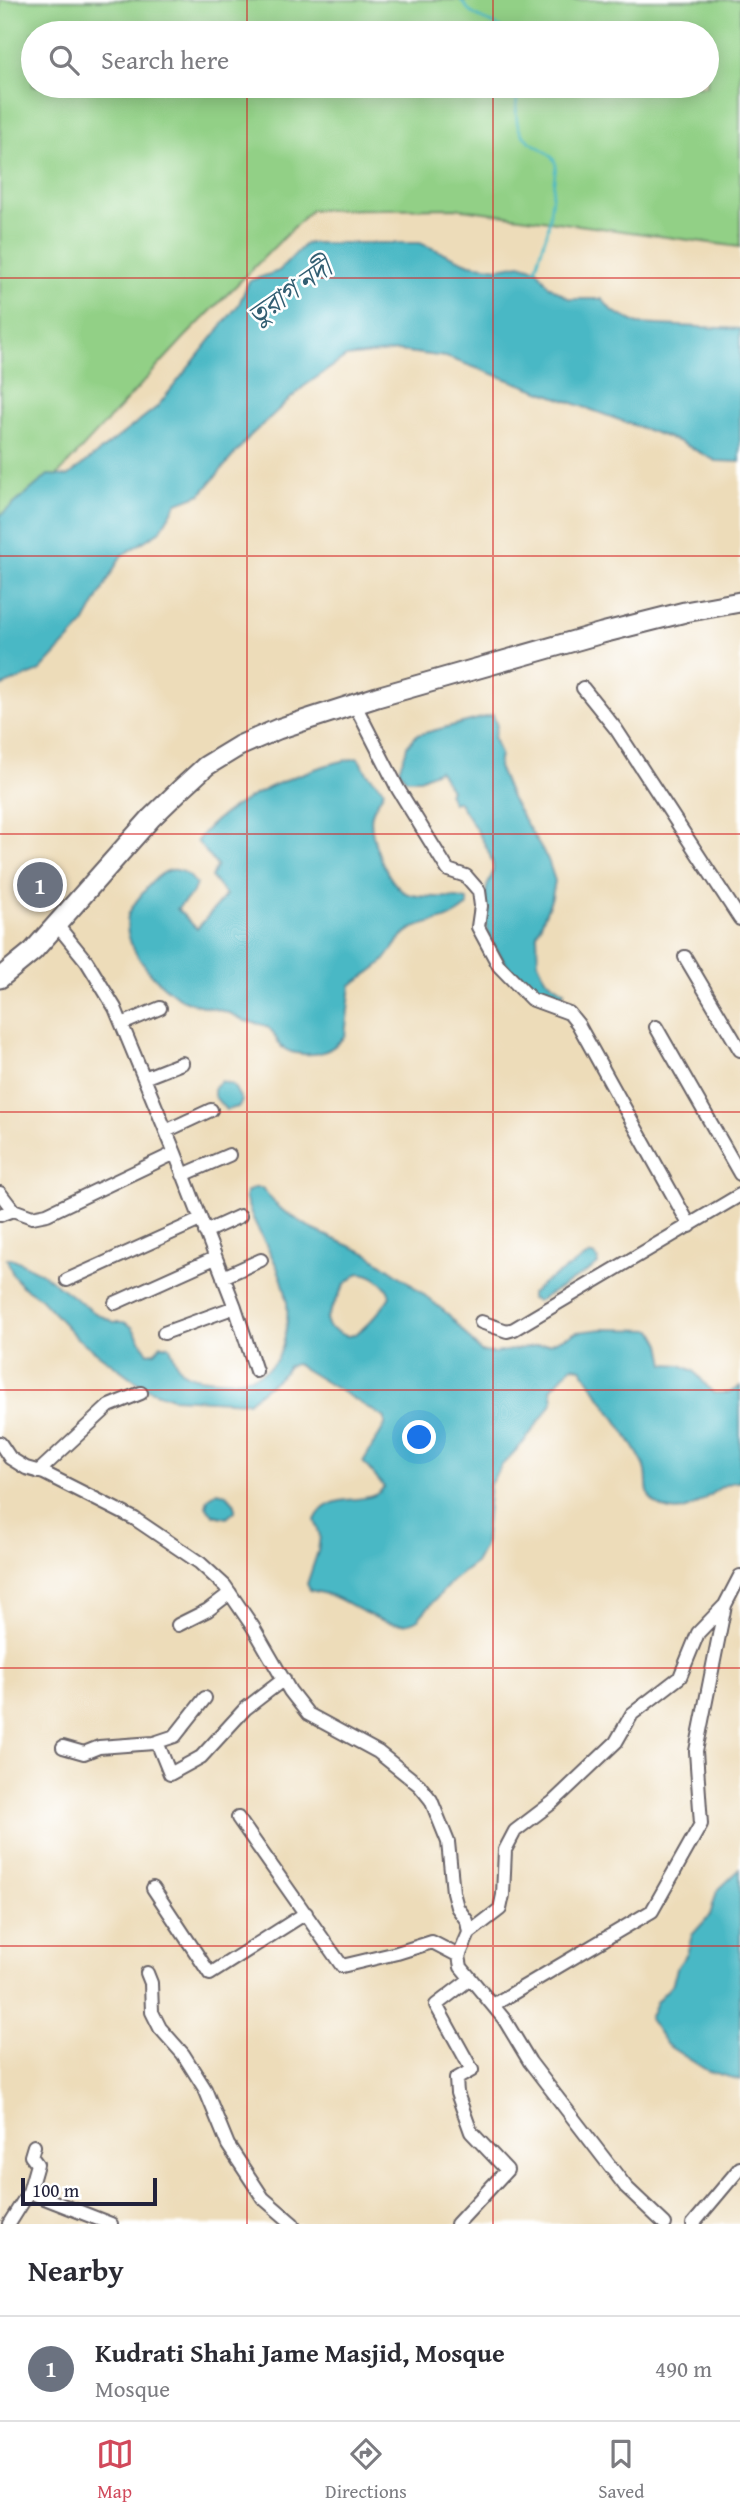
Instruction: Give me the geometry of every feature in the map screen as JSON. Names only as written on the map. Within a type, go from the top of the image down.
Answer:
[{"type":"highway","points":[[0,978],[33,951],[151,818],[206,766],[239,746],[278,729],[377,696],[602,633],[685,612],[740,602]]},
{"type":"street","points":[[583,688],[616,729],[740,919]]},
{"type":"street","points":[[355,705],[398,789],[448,870],[466,876],[479,891],[481,906],[478,927],[499,965],[526,995],[550,1008],[569,1013],[578,1024],[690,1226]]},
{"type":"street","points":[[57,925],[87,962],[115,1008],[235,1307],[256,1371]]},
{"type":"street","points":[[685,957],[740,1051]]},
{"type":"street","points":[[122,1024],[160,1008]]},
{"type":"street","points":[[656,1027],[740,1174]]},
{"type":"street","points":[[144,1078],[182,1063]]},
{"type":"street","points":[[166,1131],[211,1110]]},
{"type":"street","points":[[0,1193],[13,1210],[32,1217],[47,1214],[175,1153]]},
{"type":"street","points":[[183,1175],[229,1155]]},
{"type":"street","points":[[481,1322],[507,1331],[514,1329],[740,1195]]},
{"type":"street","points":[[0,1215],[13,1210]]},
{"type":"street","points":[[68,1280],[202,1226],[240,1216]]},
{"type":"street","points":[[115,1303],[215,1258]]},
{"type":"street","points":[[223,1277],[261,1260]]},
{"type":"street","points":[[164,1333],[235,1307]]},
{"type":"street","points":[[38,1472],[109,1406],[141,1393]]},
{"type":"street","points":[[0,1443],[10,1458],[26,1468],[135,1519],[200,1563],[230,1593],[308,1714],[377,1752],[419,1784],[431,1800],[448,1842],[453,1892],[457,1908],[467,1921],[469,1933]]},
{"type":"street","points":[[494,2005],[652,1911],[701,1824],[696,1751],[725,1605],[740,1576]]},
{"type":"street","points":[[178,1625],[208,1610],[230,1593]]},
{"type":"street","points":[[665,2224],[626,2187],[530,2062],[494,2005],[461,1967],[459,1956],[469,1933],[500,1909],[505,1850],[515,1831],[553,1802],[617,1742],[632,1714],[680,1677],[698,1633],[725,1605]]},
{"type":"street","points":[[157,1742],[170,1774],[201,1757],[245,1709],[284,1679]]},
{"type":"street","points":[[63,1746],[84,1753],[99,1747],[157,1742],[175,1736],[205,1698]]},
{"type":"street","points":[[238,1818],[342,1965],[432,1942],[459,1956]]},
{"type":"street","points":[[153,1888],[209,1974],[306,1913]]},
{"type":"street","points":[[147,1973],[152,2012],[160,2028],[183,2054],[205,2089],[228,2145],[263,2198],[293,2224]]},
{"type":"street","points":[[457,2224],[507,2171],[471,2132],[457,2093],[456,2079],[472,2070],[436,2005],[470,1979]]},
{"type":"street","points":[[9,2224],[29,2192],[37,2164],[31,2156],[34,2146]]},
{"type":"street","points":[[693,2224],[740,2168]]},
{"type":"street","points":[[29,2192],[111,2224]]},
{"type":"green space","points":[[0,0],[740,0],[740,247],[455,208],[311,210],[185,337],[40,494],[0,526]]},
{"type":"water","name":"তুরাগ নদী","points":[[306,243],[420,243],[470,264],[499,268],[520,264],[537,269],[549,286],[570,299],[602,299],[612,311],[638,324],[740,329],[740,462],[716,461],[680,442],[446,357],[398,351],[346,357],[303,387],[250,436],[201,494],[177,503],[160,531],[121,556],[84,624],[40,671],[0,687],[0,516],[48,475],[68,476],[157,407],[239,304],[249,281],[279,271]]},
{"type":"water","points":[[493,715],[497,726],[494,738],[500,754],[498,767],[511,798],[548,860],[555,881],[552,897],[537,934],[538,962],[545,978],[564,991],[561,998],[550,999],[528,987],[506,964],[491,940],[487,930],[486,908],[487,887],[493,870],[491,859],[484,842],[458,801],[453,803],[448,793],[451,790],[439,770],[420,779],[406,779],[399,770],[407,746],[417,735]]},
{"type":"water","points":[[358,758],[367,773],[384,790],[373,811],[371,823],[376,846],[393,882],[408,894],[460,898],[467,900],[468,905],[456,915],[407,932],[383,962],[351,985],[345,1036],[335,1045],[319,1053],[296,1053],[282,1047],[266,1026],[187,1001],[167,989],[149,971],[134,950],[129,939],[128,916],[148,886],[161,874],[181,871],[196,884],[192,894],[177,909],[197,929],[226,895],[211,877],[217,866],[197,841],[210,826],[247,799],[270,787],[317,768]]},
{"type":"water","points":[[221,1081],[233,1085],[242,1101],[238,1107],[226,1110],[214,1096],[214,1088]]},
{"type":"water","points":[[262,1188],[279,1208],[314,1230],[368,1254],[449,1315],[481,1352],[495,1353],[551,1343],[577,1332],[603,1329],[653,1330],[661,1344],[665,1364],[681,1365],[694,1371],[713,1393],[729,1393],[740,1386],[740,1482],[725,1485],[683,1510],[675,1511],[656,1504],[648,1493],[644,1465],[631,1442],[581,1368],[572,1366],[551,1389],[551,1405],[524,1442],[501,1466],[490,1484],[484,1546],[475,1563],[452,1581],[418,1619],[409,1623],[388,1622],[334,1597],[310,1590],[307,1584],[320,1536],[315,1520],[321,1510],[339,1501],[369,1497],[384,1487],[363,1462],[385,1425],[385,1418],[296,1364],[288,1366],[284,1373],[248,1402],[172,1398],[145,1388],[77,1338],[39,1297],[22,1286],[13,1275],[7,1259],[14,1259],[41,1273],[95,1313],[132,1327],[148,1353],[155,1352],[161,1345],[169,1346],[179,1367],[185,1373],[216,1380],[236,1380],[253,1376],[267,1369],[278,1357],[287,1324],[287,1304],[278,1269],[245,1197],[247,1192]],"holes":[[[359,1273],[382,1283],[390,1296],[366,1326],[354,1334],[344,1335],[329,1327],[326,1319],[345,1284]]]},
{"type":"water","points":[[589,1255],[598,1259],[598,1264],[593,1268],[538,1301],[531,1299],[531,1294],[542,1284]]},
{"type":"water","points":[[217,1492],[226,1494],[235,1504],[235,1511],[227,1518],[214,1515],[206,1507],[208,1498]]},
{"type":"water","points":[[740,1869],[740,2080],[708,2071],[667,2045],[649,2019],[656,2002],[672,1985],[678,1966],[687,1954],[692,1935],[710,1915],[717,1891]]},
{"type":"waterway","points":[[461,0],[473,13],[487,21]]},
{"type":"waterway","points":[[517,98],[516,116],[521,133],[549,154],[556,165],[548,229],[535,271]]},
{"type":"place","name":"Kudrati Shahi Jame Masjid, Mosque","points":[[40,885]]}]
